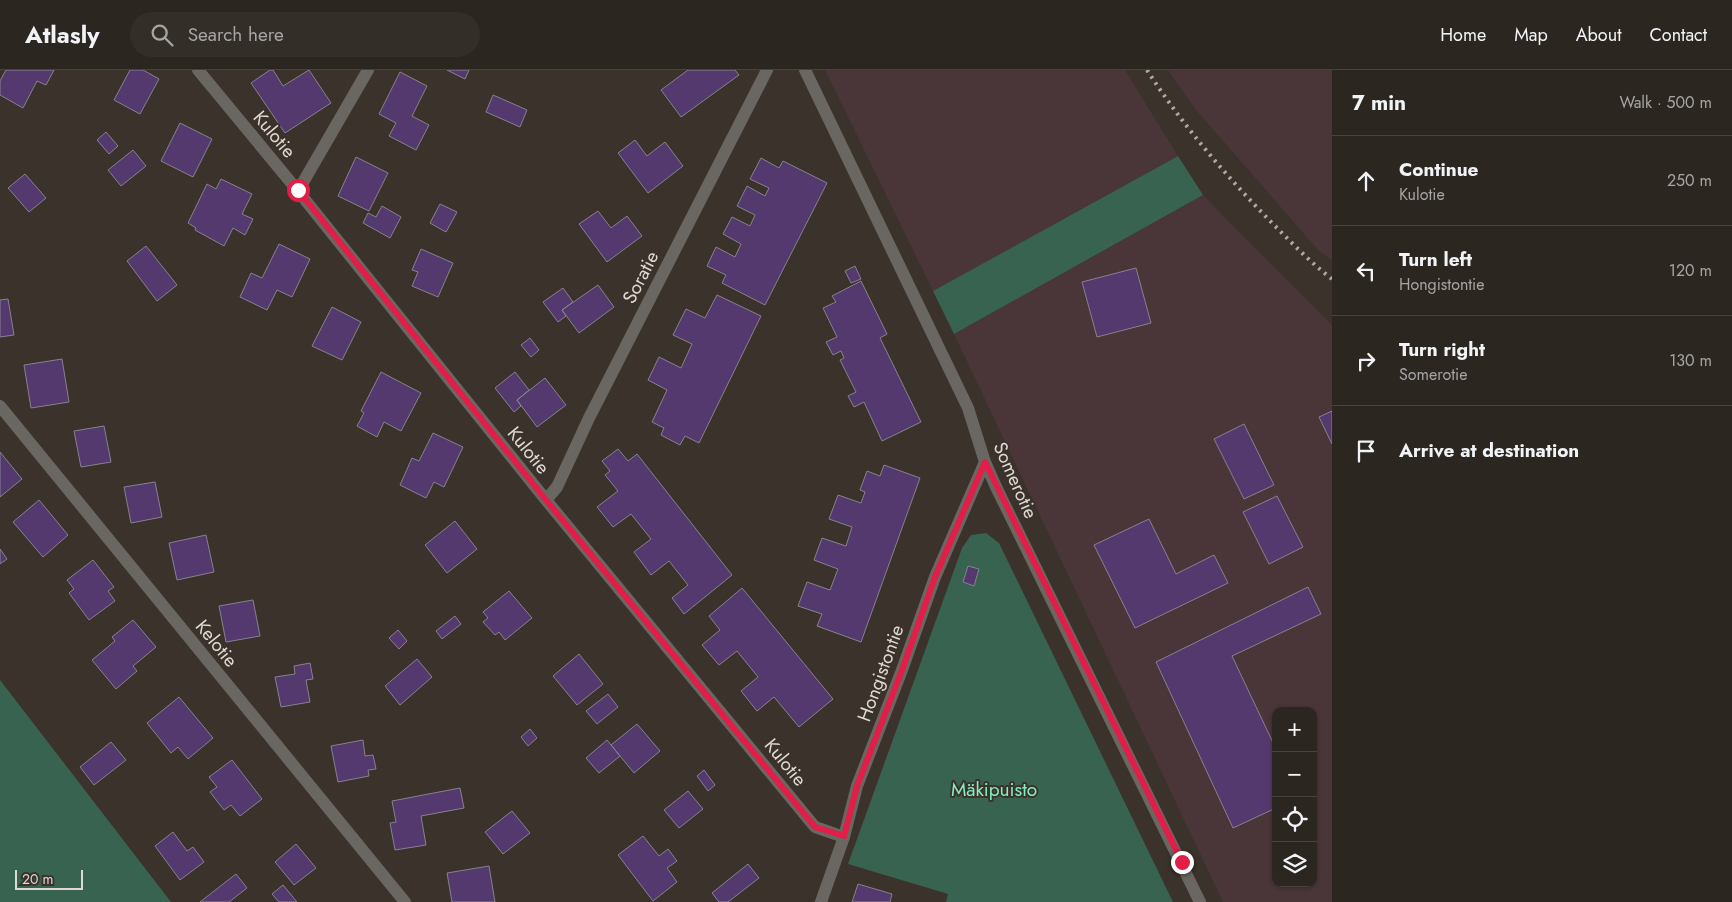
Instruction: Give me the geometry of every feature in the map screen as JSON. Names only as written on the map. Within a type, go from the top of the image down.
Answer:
[{"type":"street","name":"Kulotie","points":[[198,70],[298,190],[546,500],[815,827],[844,836]]},
{"type":"street","points":[[298,190],[368,70]]},
{"type":"street","name":"Soratie","points":[[546,500],[557,488],[589,418],[766,70]]},
{"type":"street","name":"Somerotie","points":[[805,70],[968,408],[985,462],[1200,902]]},
{"type":"street","name":"Kelotie","points":[[0,406],[405,902]]},
{"type":"street","name":"Hongistontie","points":[[822,902],[844,836],[857,786],[902,670],[935,577],[985,462]]},
{"type":"shaded area","points":[[825,70],[1125,70],[1178,156],[933,291]]},
{"type":"shaded area","points":[[1168,70],[1332,70],[1332,260],[1319,251],[1196,110]]},
{"type":"shaded area","points":[[1203,195],[1332,325],[1332,902],[1223,902],[954,334]]},
{"type":"green space","points":[[1178,156],[1203,195],[954,334],[933,291]]},
{"type":"green space","name":"Mäkipuisto","points":[[986,533],[999,543],[1173,902],[946,902],[948,894],[848,864],[962,548],[971,535]]},
{"type":"green space","points":[[0,680],[171,902],[0,902]]},
{"type":"building","points":[[6,70],[54,70],[46,85],[37,81],[23,108],[0,95],[0,81]]},
{"type":"building","points":[[130,70],[143,70],[159,79],[140,114],[114,100]]},
{"type":"building","points":[[270,70],[273,70],[283,86],[309,70],[331,103],[285,133],[251,83]]},
{"type":"building","points":[[447,70],[469,70],[465,79]]},
{"type":"building","points":[[688,70],[735,70],[739,75],[681,117],[661,90]]},
{"type":"building","points":[[400,72],[427,86],[412,116],[429,125],[416,150],[389,136],[396,123],[379,114]]},
{"type":"building","points":[[493,95],[527,110],[520,127],[486,112]]},
{"type":"building","points":[[180,123],[212,139],[193,177],[161,161]]},
{"type":"building","points":[[106,132],[118,146],[109,154],[97,140]]},
{"type":"building","points":[[635,140],[647,156],[665,142],[683,166],[648,193],[618,153]]},
{"type":"building","points":[[133,150],[146,166],[121,186],[108,170]]},
{"type":"building","points":[[356,157],[388,173],[369,211],[338,196]]},
{"type":"building","points":[[761,158],[779,168],[783,161],[827,183],[765,305],[722,283],[726,275],[707,266],[716,247],[735,257],[741,244],[723,234],[732,217],[750,226],[755,215],[737,206],[747,186],[765,196],[769,188],[750,179]]},
{"type":"building","points":[[25,174],[46,198],[29,212],[8,188]]},
{"type":"building","points":[[221,179],[252,194],[242,214],[253,219],[245,235],[233,228],[224,246],[195,230],[196,228],[188,223],[207,184],[216,189]]},
{"type":"building","points":[[440,204],[457,212],[446,232],[430,223]]},
{"type":"building","points":[[382,206],[401,217],[390,238],[363,223],[368,213],[376,217]]},
{"type":"building","points":[[598,211],[611,228],[627,216],[642,236],[607,262],[579,224]]},
{"type":"building","points":[[279,244],[310,259],[292,297],[277,290],[267,310],[240,297],[251,273],[262,278]]},
{"type":"building","points":[[146,246],[177,285],[157,301],[127,261]]},
{"type":"building","points":[[421,249],[453,263],[438,297],[412,286],[418,272],[412,270]]},
{"type":"building","points":[[855,266],[861,279],[851,283],[845,271]]},
{"type":"building","points":[[1136,268],[1151,323],[1097,337],[1082,282]]},
{"type":"building","points":[[861,281],[887,334],[880,338],[921,422],[882,441],[864,402],[854,407],[848,396],[856,392],[840,360],[844,358],[841,351],[833,355],[826,342],[837,337],[823,308],[836,302],[832,296]]},
{"type":"building","points":[[598,285],[614,307],[579,333],[562,310]]},
{"type":"building","points":[[563,288],[573,302],[562,310],[566,316],[558,322],[543,302]]},
{"type":"building","points":[[717,295],[761,316],[699,443],[685,436],[680,445],[661,435],[664,428],[652,422],[667,390],[648,380],[659,357],[681,368],[692,344],[673,335],[686,309],[705,318]]},
{"type":"building","points":[[8,299],[14,335],[0,337],[0,300]]},
{"type":"building","points":[[332,307],[361,322],[342,360],[312,346]]},
{"type":"building","points":[[530,338],[539,350],[531,357],[521,345]]},
{"type":"building","points":[[62,359],[69,402],[31,408],[24,365]]},
{"type":"building","points":[[381,372],[421,393],[401,431],[384,422],[377,437],[357,426],[364,413],[361,411]]},
{"type":"building","points":[[515,372],[529,390],[517,400],[521,406],[514,412],[495,388]]},
{"type":"building","points":[[545,378],[566,405],[537,427],[517,400]]},
{"type":"building","points":[[1332,411],[1332,444],[1319,417]]},
{"type":"building","points":[[1244,424],[1274,485],[1244,499],[1214,439]]},
{"type":"building","points":[[104,426],[111,462],[81,467],[74,431]]},
{"type":"building","points":[[433,433],[463,447],[444,487],[434,482],[426,498],[400,485],[412,458],[419,461]]},
{"type":"building","points":[[618,449],[628,461],[637,454],[732,575],[684,614],[672,598],[688,585],[669,561],[651,575],[634,552],[651,539],[631,514],[613,527],[597,507],[618,491],[605,475],[610,471],[602,461]]},
{"type":"building","points":[[0,452],[22,479],[0,497]]},
{"type":"building","points":[[884,465],[920,478],[861,642],[817,626],[822,614],[798,606],[807,582],[830,590],[838,569],[814,560],[822,538],[846,546],[852,527],[829,519],[838,495],[861,503],[865,492],[860,490],[867,471],[880,476]]},
{"type":"building","points":[[155,482],[162,517],[131,523],[124,487]]},
{"type":"building","points":[[1277,496],[1303,547],[1269,564],[1243,512]]},
{"type":"building","points":[[39,500],[68,535],[43,557],[13,522]]},
{"type":"building","points":[[1149,519],[1176,574],[1214,555],[1228,583],[1135,628],[1094,545]]},
{"type":"building","points":[[455,521],[477,549],[447,573],[425,545]]},
{"type":"building","points":[[206,535],[214,572],[177,580],[169,543]]},
{"type":"building","points":[[0,549],[7,559],[0,564]]},
{"type":"building","points":[[93,560],[114,587],[108,591],[115,601],[89,620],[69,593],[74,589],[67,580]]},
{"type":"building","points":[[968,566],[979,569],[974,586],[963,582]]},
{"type":"building","points":[[1308,587],[1321,614],[1232,656],[1272,741],[1272,810],[1233,828],[1156,662]]},
{"type":"building","points":[[742,588],[833,699],[799,727],[774,697],[757,711],[741,691],[758,677],[737,651],[719,665],[702,645],[720,630],[709,616]]},
{"type":"building","points":[[509,591],[532,618],[505,640],[499,632],[495,635],[483,622],[488,618],[483,612]]},
{"type":"building","points":[[253,600],[260,636],[226,642],[219,606]]},
{"type":"building","points":[[455,616],[461,624],[442,639],[436,631]]},
{"type":"building","points":[[133,620],[156,647],[133,666],[137,671],[116,689],[92,660],[115,641],[112,637]]},
{"type":"building","points":[[398,630],[407,641],[399,649],[389,638]]},
{"type":"building","points":[[579,654],[603,684],[577,705],[553,676]]},
{"type":"building","points":[[417,659],[432,677],[400,705],[385,686]]},
{"type":"building","points":[[310,663],[313,679],[306,680],[310,702],[281,707],[275,677],[295,674],[294,666]]},
{"type":"building","points":[[608,694],[618,707],[597,724],[586,711]]},
{"type":"building","points":[[179,697],[213,738],[188,759],[178,747],[171,753],[147,723]]},
{"type":"building","points":[[637,724],[660,751],[634,773],[611,745]]},
{"type":"building","points":[[530,729],[537,738],[528,746],[521,737]]},
{"type":"building","points":[[363,740],[365,756],[373,755],[376,769],[368,770],[369,776],[338,782],[331,746]]},
{"type":"building","points":[[607,740],[620,756],[599,773],[586,758]]},
{"type":"building","points":[[111,742],[126,760],[94,785],[80,767]]},
{"type":"building","points":[[232,760],[262,799],[240,816],[231,805],[224,810],[210,792],[217,787],[209,777]]},
{"type":"building","points":[[704,770],[715,785],[708,791],[697,776]]},
{"type":"building","points":[[460,788],[464,808],[421,816],[426,845],[395,850],[390,823],[396,822],[392,801]]},
{"type":"building","points":[[688,791],[703,809],[679,828],[664,810]]},
{"type":"building","points":[[512,811],[530,833],[503,854],[485,832]]},
{"type":"building","points":[[173,832],[187,851],[193,847],[204,862],[180,880],[155,846]]},
{"type":"building","points":[[643,836],[659,856],[668,849],[677,861],[667,868],[677,882],[653,901],[618,855]]},
{"type":"building","points":[[296,844],[316,868],[294,885],[275,862]]},
{"type":"building","points":[[748,864],[759,878],[728,902],[719,902],[712,893]]},
{"type":"building","points":[[489,866],[495,902],[452,902],[447,873]]},
{"type":"building","points":[[236,874],[247,888],[229,902],[200,902]]},
{"type":"building","points":[[858,884],[892,894],[890,902],[852,902]]},
{"type":"building","points":[[283,885],[297,902],[279,902],[272,894]]},
{"type":"railway","points":[[1147,70],[1175,111],[1222,169],[1287,238],[1332,279]]},
{"type":"route","points":[[298,190],[546,500],[815,827],[844,836],[857,786],[902,670],[935,577],[985,462],[1182,862]]}]
